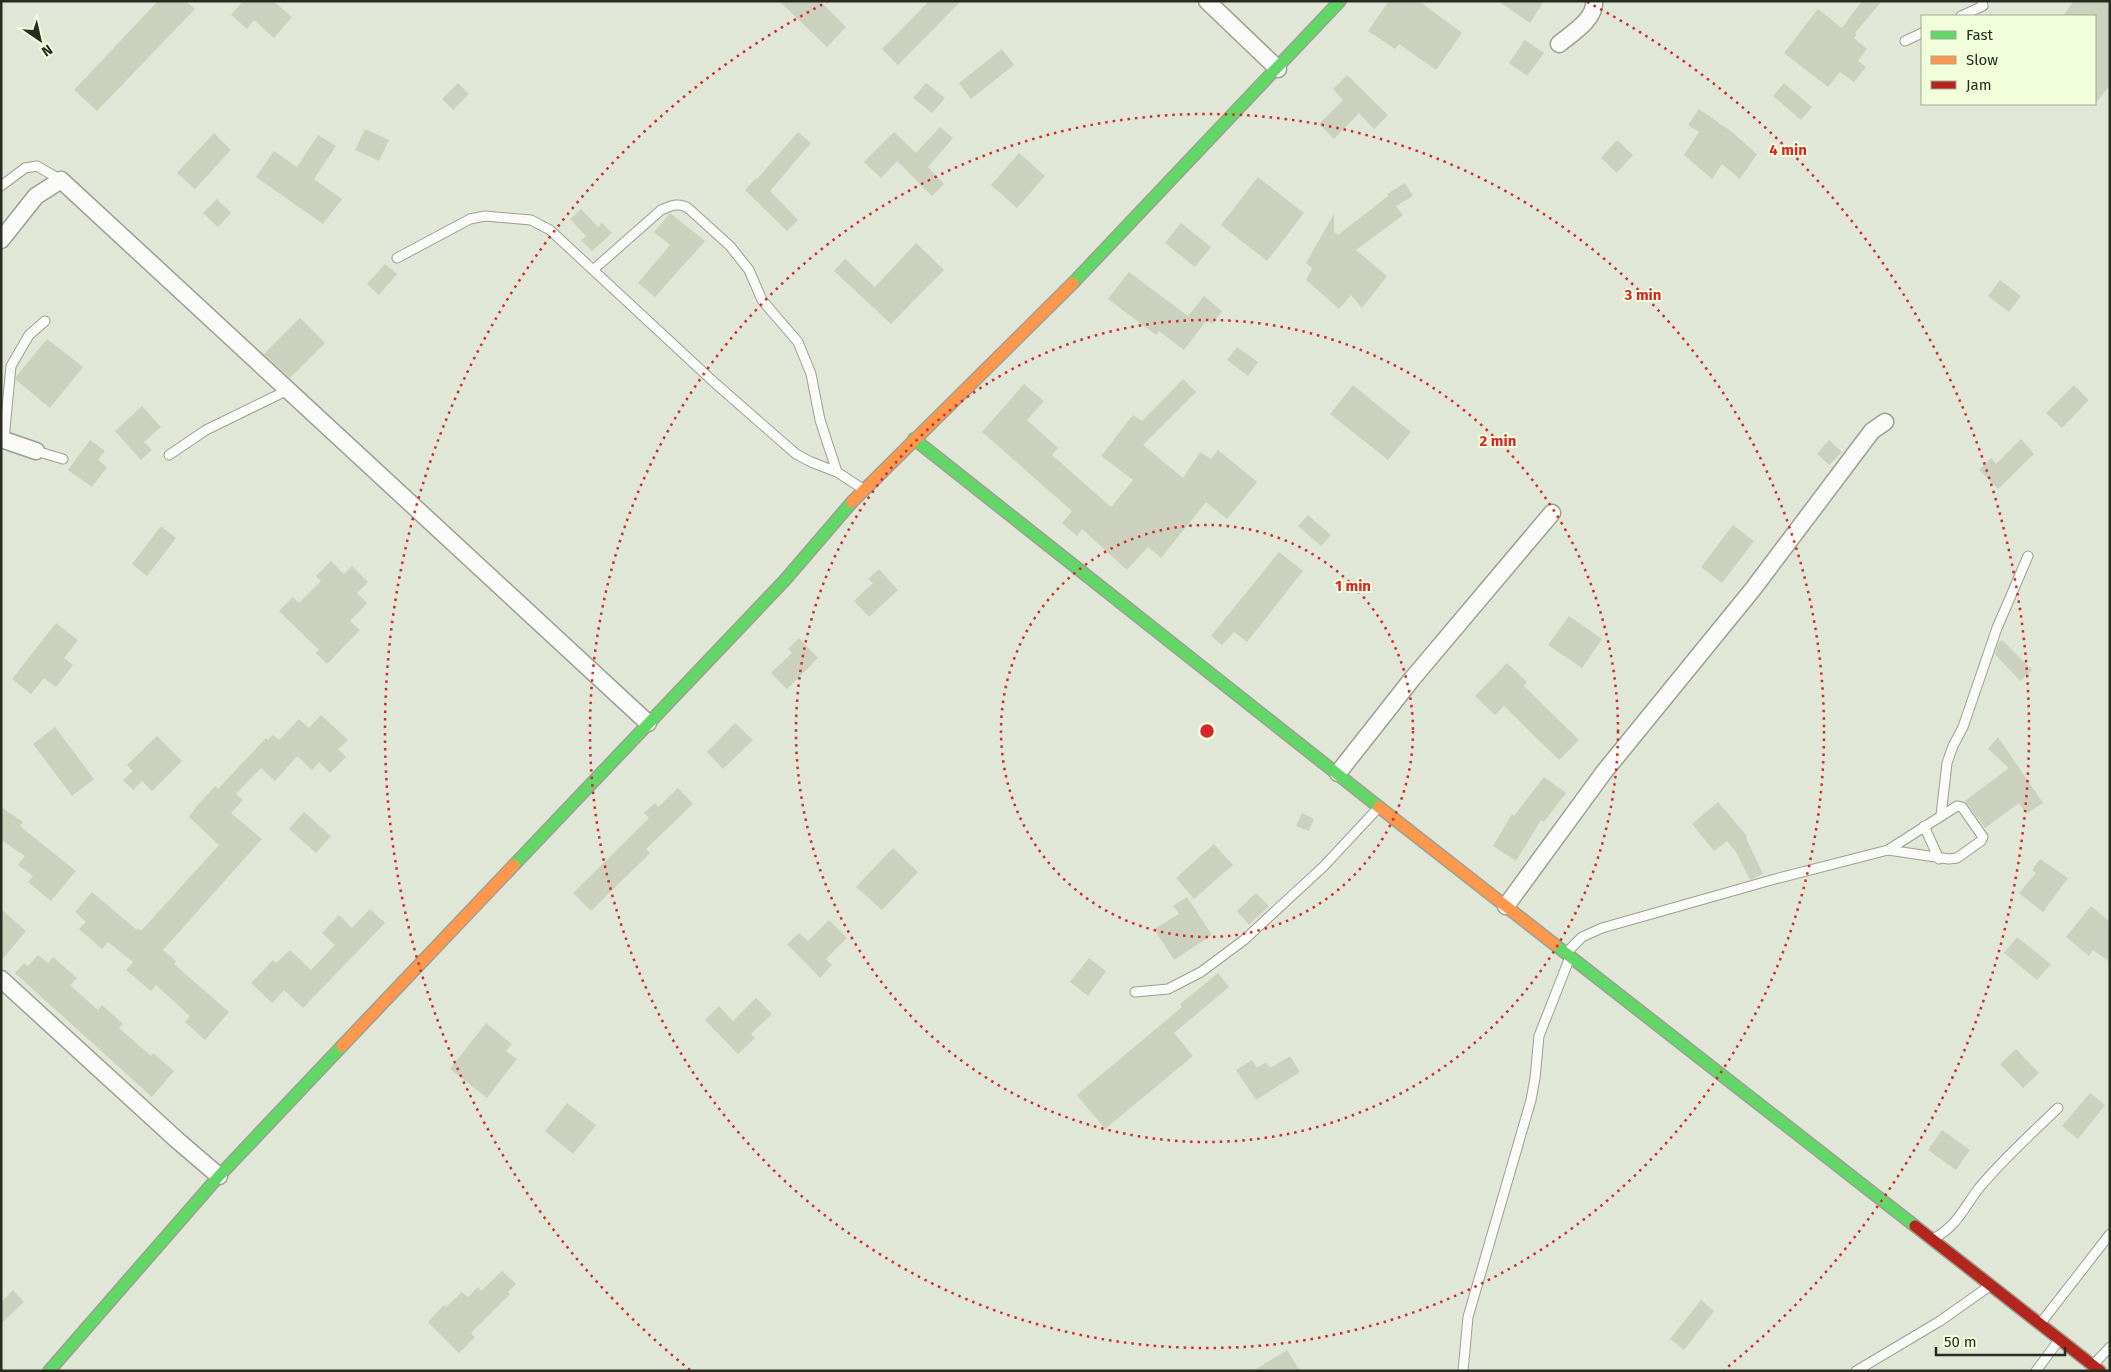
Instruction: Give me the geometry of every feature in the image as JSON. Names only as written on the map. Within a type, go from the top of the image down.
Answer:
[{"type":"street","points":[[1207,1],[1278,69]]},
{"type":"street","points":[[49,1371],[219,1176],[785,580],[863,489],[1102,254],[1340,1]]},
{"type":"street","points":[[1559,44],[1592,15],[1595,7],[1594,1]]},
{"type":"street","points":[[1,240],[36,196],[61,180],[648,723]]},
{"type":"street","points":[[1506,906],[1604,772],[1753,589],[1872,431],[1885,422]]},
{"type":"street","points":[[2,439],[36,451]]},
{"type":"street","points":[[914,439],[1379,807],[2096,1368]]},
{"type":"street","points":[[1338,773],[1412,679],[1552,513]]},
{"type":"street","points":[[1,979],[219,1176]]},
{"type":"lane","points":[[1963,15],[1983,6],[1982,1]]},
{"type":"lane","points":[[1904,41],[1921,33]]},
{"type":"lane","points":[[1,186],[25,168],[38,166],[61,180]]},
{"type":"lane","points":[[593,270],[661,210],[673,205],[682,205],[694,213],[713,229],[736,254],[748,270],[762,300],[798,342],[811,374],[820,420],[837,472]]},
{"type":"lane","points":[[397,258],[470,219],[485,216],[504,216],[530,220],[550,230],[716,384],[796,454],[837,472],[863,489]]},
{"type":"lane","points":[[2,439],[11,366],[29,335],[46,321]]},
{"type":"lane","points":[[169,455],[206,430],[288,390]]},
{"type":"lane","points":[[36,451],[62,459]]},
{"type":"lane","points":[[1941,815],[1947,763],[1963,727],[1997,628],[2028,556]]},
{"type":"lane","points":[[1135,992],[1168,989],[1201,972],[1230,951],[1290,899],[1347,844],[1379,807]]},
{"type":"lane","points":[[1464,1371],[1468,1317],[1531,1100],[1539,1036],[1568,954],[1582,937],[1602,928],[1775,879],[1888,850],[1952,808],[1962,807],[1982,837],[1981,841],[1956,858],[1939,859],[1888,850]]},
{"type":"lane","points":[[1924,826],[1939,859]]},
{"type":"lane","points":[[1933,1240],[1946,1232],[1958,1219],[1979,1189],[2011,1153],[2058,1108]]},
{"type":"lane","points":[[2040,1324],[2110,1234]]},
{"type":"lane","points":[[1856,1371],[1940,1321],[1991,1285]]},
{"type":"lane","points":[[2036,1371],[2059,1340]]},
{"type":"lane","points":[[2096,1368],[2110,1347]]},
{"type":"building","points":[[158,1],[186,1],[195,9],[97,111],[74,90]]},
{"type":"building","points":[[243,1],[273,1],[292,17],[274,38],[254,20],[247,29],[231,15]]},
{"type":"building","points":[[779,1],[820,1],[846,27],[827,47]]},
{"type":"building","points":[[929,1],[961,1],[898,65],[882,49]]},
{"type":"building","points":[[1389,1],[1419,1],[1462,33],[1436,70],[1399,44],[1395,49],[1368,31]]},
{"type":"building","points":[[1498,1],[1544,1],[1530,23]]},
{"type":"building","points":[[1862,1],[1882,1],[1855,33],[1857,34],[1854,38],[1867,49],[1858,61],[1866,67],[1854,82],[1840,72],[1828,87],[1784,53],[1818,9],[1842,28]]},
{"type":"building","points":[[2074,1],[2110,1],[2110,85],[2096,103],[2096,15],[2064,15]]},
{"type":"building","points":[[1525,40],[1544,53],[1527,76],[1509,63]]},
{"type":"building","points":[[1002,49],[1014,65],[971,99],[959,83]]},
{"type":"building","points":[[1347,75],[1388,115],[1374,129],[1359,113],[1334,139],[1319,124],[1343,100],[1333,89]]},
{"type":"building","points":[[458,83],[469,94],[453,110],[442,99]]},
{"type":"building","points":[[926,83],[945,98],[932,113],[913,98]]},
{"type":"building","points":[[1784,83],[1812,107],[1801,120],[1773,96]]},
{"type":"building","points":[[1699,109],[1732,132],[1757,154],[1740,179],[1722,164],[1712,179],[1684,155],[1699,132],[1688,125]]},
{"type":"building","points":[[940,127],[953,138],[928,167],[944,184],[932,196],[897,161],[881,178],[864,162],[894,132],[916,153]]},
{"type":"building","points":[[365,129],[389,140],[379,161],[355,150]]},
{"type":"building","points":[[798,132],[811,143],[770,191],[798,220],[787,231],[745,190]]},
{"type":"building","points":[[214,133],[231,150],[195,189],[177,173]]},
{"type":"building","points":[[318,135],[336,146],[314,179],[342,199],[323,224],[256,177],[274,151],[297,167]]},
{"type":"building","points":[[1617,140],[1633,155],[1617,173],[1601,158]]},
{"type":"building","points":[[1019,153],[1045,176],[1017,208],[991,185]]},
{"type":"building","points":[[1258,177],[1304,213],[1267,261],[1221,225]]},
{"type":"building","points":[[1405,183],[1413,196],[1396,206],[1403,215],[1356,250],[1387,276],[1362,308],[1351,295],[1339,309],[1306,280],[1312,268],[1306,263],[1334,214],[1334,232],[1338,235],[1388,196],[1387,194]]},
{"type":"building","points":[[217,199],[231,213],[218,227],[203,213]]},
{"type":"building","points":[[581,209],[598,227],[602,223],[612,233],[592,251],[581,240],[586,236],[570,219]]},
{"type":"building","points":[[670,213],[705,241],[655,297],[638,283],[670,245],[654,232]]},
{"type":"building","points":[[1181,223],[1211,247],[1195,267],[1165,243]]},
{"type":"building","points":[[916,243],[944,270],[891,324],[834,271],[845,259],[875,287]]},
{"type":"building","points":[[385,264],[397,274],[379,295],[367,284]]},
{"type":"building","points":[[1129,272],[1188,316],[1204,296],[1222,311],[1212,324],[1207,320],[1184,350],[1159,331],[1156,335],[1108,299]]},
{"type":"building","points":[[2000,280],[2021,296],[2009,312],[1988,296]]},
{"type":"building","points":[[300,318],[325,343],[290,378],[264,354]]},
{"type":"building","points":[[47,339],[83,367],[50,408],[16,380],[16,377]]},
{"type":"building","points":[[1237,347],[1258,362],[1248,376],[1227,360]]},
{"type":"building","points":[[1183,379],[1196,392],[1143,445],[1183,478],[1200,452],[1211,459],[1218,450],[1257,482],[1227,519],[1206,502],[1161,558],[1148,547],[1127,570],[1082,529],[1077,536],[1062,523],[1072,511],[982,432],[1024,384],[1044,401],[1027,420],[1058,448],[1052,455],[1111,507],[1133,480],[1101,456],[1133,415],[1142,421]]},
{"type":"building","points":[[1353,385],[1411,432],[1388,460],[1330,414]]},
{"type":"building","points":[[2074,385],[2089,400],[2062,428],[2046,413]]},
{"type":"building","points":[[142,406],[161,427],[144,442],[152,450],[141,460],[115,431]]},
{"type":"building","points":[[2021,439],[2034,454],[1998,489],[1979,470],[1991,458],[1996,464]]},
{"type":"building","points":[[90,440],[105,451],[98,460],[107,467],[92,487],[68,470]]},
{"type":"building","points":[[1829,440],[1842,452],[1829,465],[1817,454]]},
{"type":"building","points":[[1308,515],[1331,535],[1321,546],[1298,526]]},
{"type":"building","points":[[1733,525],[1754,541],[1722,583],[1701,567]]},
{"type":"building","points":[[161,526],[176,538],[147,576],[132,564]]},
{"type":"building","points":[[1279,552],[1303,571],[1247,642],[1234,632],[1222,645],[1211,636]]},
{"type":"building","points":[[331,561],[344,574],[352,566],[368,582],[357,593],[367,603],[350,621],[360,630],[327,664],[316,653],[319,650],[279,611],[293,597],[299,603],[321,581],[316,576]]},
{"type":"building","points":[[879,569],[898,590],[869,617],[854,601],[873,583],[868,579]]},
{"type":"building","points":[[1569,616],[1602,639],[1582,668],[1548,645]]},
{"type":"building","points":[[56,623],[78,640],[64,658],[73,665],[56,687],[44,678],[31,694],[12,679]]},
{"type":"building","points":[[799,638],[818,658],[787,689],[771,673],[792,653],[788,649]]},
{"type":"building","points":[[2002,640],[2032,670],[2020,681],[1995,654],[1998,643]]},
{"type":"building","points":[[1507,663],[1527,682],[1524,686],[1579,740],[1559,760],[1504,706],[1495,715],[1475,696]]},
{"type":"building","points":[[321,715],[348,740],[338,749],[346,757],[330,773],[319,762],[312,770],[297,756],[275,781],[261,768],[236,794],[243,800],[231,813],[262,839],[163,950],[176,961],[174,964],[229,1012],[205,1040],[185,1022],[190,1016],[156,985],[151,991],[126,970],[133,962],[108,942],[102,949],[79,929],[86,922],[75,912],[92,892],[137,930],[138,928],[141,931],[219,845],[189,817],[196,807],[215,786],[218,789],[266,738],[268,740],[273,735],[279,740],[299,719],[309,728]]},
{"type":"building","points":[[735,723],[753,740],[723,769],[707,752]]},
{"type":"building","points":[[55,727],[94,779],[72,796],[33,744]]},
{"type":"building","points":[[157,736],[182,761],[152,791],[142,781],[133,790],[123,780],[133,771],[127,765]]},
{"type":"building","points":[[1998,737],[2043,803],[2026,814],[2019,803],[1985,828],[1965,801],[2009,768],[1988,749]]},
{"type":"building","points":[[1544,777],[1566,793],[1544,822],[1541,820],[1516,861],[1493,846],[1512,814],[1514,816]]},
{"type":"building","points":[[678,788],[693,804],[646,849],[650,853],[591,911],[573,893],[649,818],[644,813],[655,803],[658,807]]},
{"type":"building","points":[[1718,802],[1747,836],[1746,838],[1763,874],[1750,880],[1736,852],[1727,841],[1714,851],[1692,824]]},
{"type":"building","points":[[1,807],[23,822],[20,826],[76,871],[51,901],[28,882],[33,876],[18,865],[25,856],[1,840]]},
{"type":"building","points":[[304,812],[331,836],[316,853],[289,829]]},
{"type":"building","points":[[1302,813],[1314,819],[1309,831],[1296,826]]},
{"type":"building","points":[[1214,844],[1233,865],[1194,899],[1176,878]]},
{"type":"building","points":[[893,848],[918,872],[882,910],[856,887]]},
{"type":"building","points":[[2040,859],[2068,878],[2043,912],[2019,893],[2036,873],[2032,870]]},
{"type":"building","points":[[1256,893],[1269,906],[1249,925],[1237,911]]},
{"type":"building","points":[[1187,897],[1212,935],[1174,960],[1154,929],[1179,914],[1173,906]]},
{"type":"building","points":[[2091,906],[2110,922],[2110,962],[2093,950],[2089,956],[2066,937]]},
{"type":"building","points":[[1,909],[26,931],[1,961]]},
{"type":"building","points":[[370,909],[385,923],[303,1008],[284,990],[272,1003],[251,983],[273,960],[276,963],[290,950],[311,970],[335,945],[322,933],[339,915],[352,928]]},
{"type":"building","points":[[829,920],[847,938],[826,959],[832,965],[820,978],[787,944],[799,933],[808,941]]},
{"type":"building","points":[[2017,937],[2051,964],[2037,980],[2004,953]]},
{"type":"building","points":[[38,955],[48,963],[53,957],[77,978],[70,985],[98,1010],[102,1005],[123,1024],[119,1028],[151,1056],[153,1053],[174,1071],[152,1097],[15,973],[24,963],[28,966]]},
{"type":"building","points":[[1089,958],[1106,971],[1088,996],[1070,982]]},
{"type":"building","points":[[1218,973],[1229,987],[1174,1033],[1193,1056],[1105,1129],[1077,1095],[1182,1007],[1180,1004]]},
{"type":"building","points":[[756,998],[772,1014],[751,1034],[755,1038],[738,1054],[705,1020],[719,1006],[733,1021]]},
{"type":"building","points":[[486,1023],[512,1044],[506,1051],[517,1059],[487,1098],[450,1069]]},
{"type":"building","points":[[2016,1049],[2039,1073],[2023,1088],[2000,1064]]},
{"type":"building","points":[[1290,1056],[1300,1072],[1256,1100],[1236,1070],[1252,1060],[1257,1068],[1266,1062],[1270,1068]]},
{"type":"building","points":[[2090,1093],[2105,1105],[2078,1139],[2062,1126]]},
{"type":"building","points":[[567,1103],[596,1125],[573,1154],[545,1131]]},
{"type":"building","points":[[1942,1130],[1970,1150],[1956,1170],[1928,1150]]},
{"type":"building","points":[[502,1271],[516,1284],[508,1292],[510,1294],[471,1333],[475,1337],[459,1353],[428,1322],[444,1305],[446,1307],[462,1292],[468,1297],[478,1287],[481,1291]]},
{"type":"building","points":[[13,1290],[24,1302],[1,1324],[1,1302]]},
{"type":"building","points":[[1701,1300],[1714,1311],[1684,1350],[1670,1339]]},
{"type":"building","points":[[1287,1350],[1300,1371],[1253,1371]]},
{"type":"traffic: fast","points":[[1073,283],[1340,1]]},
{"type":"traffic: fast","points":[[914,439],[1379,807]]},
{"type":"traffic: fast","points":[[514,865],[785,580],[852,502]]},
{"type":"traffic: fast","points":[[1554,944],[1915,1226]]},
{"type":"traffic: fast","points":[[49,1371],[219,1176],[342,1046]]},
{"type":"traffic: slow","points":[[852,502],[1073,283]]},
{"type":"traffic: slow","points":[[1379,807],[1554,944]]},
{"type":"traffic: slow","points":[[342,1046],[514,865]]},
{"type":"traffic: jam","points":[[1915,1226],[2100,1371]]}]
